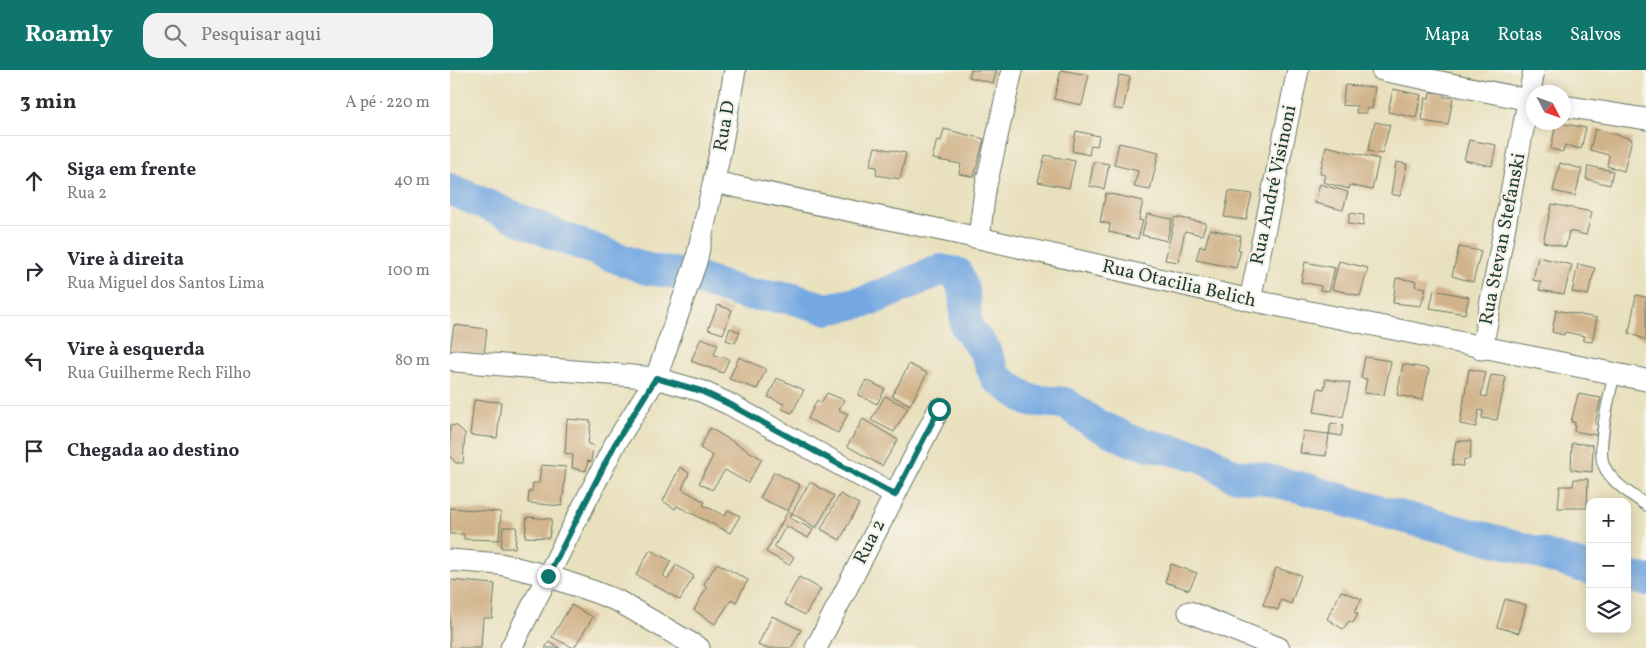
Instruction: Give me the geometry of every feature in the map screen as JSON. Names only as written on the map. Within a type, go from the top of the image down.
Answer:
[{"type":"street","name":"Rua D","points":[[511,648],[615,444],[656,378],[691,283],[714,182],[735,70]]},
{"type":"street","points":[[979,238],[985,190],[1012,70]]},
{"type":"street","name":"Rua André Visinoni","points":[[1250,300],[1298,70]]},
{"type":"street","points":[[1382,70],[1526,100]]},
{"type":"street","name":"Rua Stevan Stefanski","points":[[1533,85],[1534,70]]},
{"type":"street","points":[[1571,107],[1646,120]]},
{"type":"street","name":"Rua Stevan Stefanski","points":[[1482,349],[1526,126]]},
{"type":"street","name":"Rua Otacilia Belich","points":[[714,182],[979,238],[1250,300],[1482,349],[1646,380]]},
{"type":"street","points":[[456,361],[656,378],[701,391],[729,404],[895,495]]},
{"type":"street","name":"Rua 2","points":[[816,648],[939,409]]},
{"type":"street","points":[[450,560],[500,564],[548,576],[618,601],[699,648]]},
{"type":"street","points":[[1190,612],[1248,642],[1279,648]]},
{"type":"lane","points":[[1614,374],[1602,440],[1604,465],[1619,485],[1646,505]]},
{"type":"building","points":[[971,70],[997,70],[993,83],[969,77]]},
{"type":"building","points":[[1061,70],[1089,75],[1082,105],[1054,99]]},
{"type":"building","points":[[1119,75],[1130,77],[1123,110],[1113,108]]},
{"type":"building","points":[[1345,85],[1375,87],[1372,109],[1367,108],[1366,113],[1356,113],[1357,106],[1342,105]]},
{"type":"building","points":[[1393,89],[1421,95],[1416,118],[1388,112]]},
{"type":"building","points":[[1430,92],[1444,93],[1444,97],[1453,98],[1448,125],[1422,121],[1425,98],[1429,99]]},
{"type":"building","points":[[1375,122],[1390,125],[1382,154],[1368,151]]},
{"type":"building","points":[[1571,125],[1586,128],[1581,149],[1565,145],[1563,152],[1551,149],[1555,130],[1571,130]]},
{"type":"building","points":[[944,129],[984,139],[974,177],[959,174],[961,164],[932,159],[937,140],[941,141]]},
{"type":"building","points":[[1595,129],[1632,139],[1624,171],[1607,166],[1609,155],[1590,150]]},
{"type":"building","points":[[1076,131],[1099,136],[1097,146],[1091,145],[1089,155],[1072,151]]},
{"type":"building","points":[[1469,140],[1496,145],[1492,166],[1464,160]]},
{"type":"building","points":[[1119,143],[1159,152],[1150,190],[1134,187],[1138,171],[1114,165]]},
{"type":"building","points":[[1326,146],[1379,159],[1372,190],[1350,185],[1349,189],[1323,182],[1325,175],[1320,173]]},
{"type":"building","points":[[875,147],[906,153],[900,179],[876,175],[877,167],[870,166]]},
{"type":"building","points":[[1045,155],[1075,161],[1069,188],[1038,182]]},
{"type":"building","points":[[1094,161],[1109,164],[1104,189],[1089,186]]},
{"type":"building","points":[[1396,162],[1407,164],[1400,196],[1391,194]]},
{"type":"building","points":[[1560,163],[1582,169],[1575,196],[1553,191]]},
{"type":"building","points":[[1588,166],[1613,171],[1610,185],[1586,179]]},
{"type":"building","points":[[1320,184],[1348,192],[1343,210],[1315,203]]},
{"type":"building","points":[[1229,191],[1252,194],[1246,220],[1224,217]]},
{"type":"building","points":[[1106,193],[1143,201],[1139,220],[1143,221],[1138,239],[1109,232],[1110,224],[1100,222]]},
{"type":"building","points":[[1552,204],[1592,212],[1586,235],[1569,231],[1566,247],[1543,242]]},
{"type":"building","points":[[1350,213],[1364,215],[1363,226],[1348,224]]},
{"type":"building","points":[[1147,214],[1172,219],[1167,241],[1142,235]]},
{"type":"building","points":[[1175,217],[1206,223],[1202,235],[1185,231],[1178,262],[1165,260]]},
{"type":"building","points":[[1210,229],[1241,236],[1238,250],[1241,250],[1236,268],[1196,260],[1200,246],[1205,247]]},
{"type":"building","points":[[1459,247],[1481,251],[1473,282],[1452,276]]},
{"type":"building","points":[[1538,257],[1572,265],[1564,294],[1539,290],[1541,282],[1533,280]]},
{"type":"building","points":[[1339,261],[1368,268],[1360,296],[1332,289]]},
{"type":"building","points":[[1305,262],[1335,268],[1329,291],[1320,290],[1321,286],[1301,282]]},
{"type":"building","points":[[1578,264],[1595,268],[1588,295],[1572,292]]},
{"type":"building","points":[[1396,278],[1416,281],[1415,286],[1426,288],[1421,306],[1393,303]]},
{"type":"building","points":[[1434,290],[1469,297],[1465,314],[1430,308]]},
{"type":"building","points":[[1636,295],[1646,297],[1646,340],[1629,333]]},
{"type":"building","points":[[718,305],[732,310],[723,334],[708,329]]},
{"type":"building","points":[[1556,310],[1597,318],[1592,342],[1583,341],[1585,336],[1565,332],[1564,335],[1552,332]]},
{"type":"building","points":[[454,325],[487,329],[484,355],[450,351]]},
{"type":"building","points":[[730,328],[740,332],[735,343],[726,340]]},
{"type":"building","points":[[701,338],[718,344],[714,355],[729,359],[723,373],[691,361]]},
{"type":"building","points":[[739,357],[766,369],[757,389],[729,379]]},
{"type":"building","points":[[1365,357],[1391,361],[1384,395],[1364,393],[1367,379],[1361,378]]},
{"type":"building","points":[[909,364],[927,373],[910,405],[892,396]]},
{"type":"building","points":[[1403,364],[1429,369],[1423,400],[1397,395]]},
{"type":"building","points":[[1469,369],[1486,372],[1481,396],[1486,397],[1491,375],[1506,377],[1497,420],[1482,418],[1483,411],[1479,410],[1476,427],[1460,424]]},
{"type":"building","points":[[777,378],[804,390],[792,413],[782,409],[784,404],[768,397]]},
{"type":"building","points":[[1326,379],[1350,383],[1343,417],[1314,412],[1318,388],[1324,389]]},
{"type":"building","points":[[866,380],[885,389],[877,404],[858,395]]},
{"type":"building","points":[[827,393],[844,400],[839,410],[848,414],[838,433],[808,419],[817,400],[821,403]]},
{"type":"building","points":[[1578,394],[1601,398],[1595,424],[1598,424],[1596,435],[1574,431],[1575,422],[1571,422]]},
{"type":"building","points":[[885,396],[908,408],[894,432],[871,420]]},
{"type":"building","points":[[474,400],[501,402],[497,438],[470,435]]},
{"type":"building","points":[[567,419],[591,421],[588,444],[593,445],[591,462],[588,461],[586,471],[572,468],[573,455],[565,453]]},
{"type":"building","points":[[863,419],[898,440],[882,466],[847,446]]},
{"type":"building","points":[[1331,423],[1343,425],[1341,436],[1329,434]]},
{"type":"building","points":[[450,425],[457,426],[465,433],[463,463],[456,463],[450,457]]},
{"type":"building","points":[[710,428],[762,459],[748,483],[725,470],[712,490],[699,483],[713,456],[700,448]]},
{"type":"building","points":[[1303,431],[1329,434],[1326,456],[1300,453]]},
{"type":"building","points":[[1456,441],[1471,441],[1470,459],[1464,459],[1463,466],[1452,465]]},
{"type":"building","points":[[1572,443],[1593,445],[1592,472],[1571,470]]},
{"type":"building","points":[[541,465],[566,467],[562,506],[528,503],[529,491],[532,491],[533,483],[539,483]]},
{"type":"building","points":[[680,467],[689,473],[682,489],[705,502],[703,505],[725,516],[728,510],[740,516],[730,533],[677,506],[675,509],[663,501]]},
{"type":"building","points":[[774,472],[800,485],[788,511],[760,498]]},
{"type":"building","points":[[1574,479],[1588,479],[1586,508],[1558,508],[1560,486],[1573,486]]},
{"type":"building","points":[[810,482],[834,496],[816,528],[792,513]]},
{"type":"building","points":[[840,494],[859,504],[840,540],[821,529]]},
{"type":"building","points":[[450,508],[501,512],[499,540],[464,539],[464,534],[450,534]]},
{"type":"building","points":[[788,511],[792,513],[790,518],[813,530],[808,538],[786,526],[774,547],[794,557],[789,565],[766,552]]},
{"type":"building","points":[[527,517],[552,519],[549,538],[525,537]]},
{"type":"building","points":[[503,527],[517,527],[515,548],[501,548]]},
{"type":"building","points":[[650,550],[671,561],[663,576],[668,579],[676,565],[694,576],[680,600],[636,575]]},
{"type":"building","points":[[717,563],[748,580],[736,602],[732,599],[715,624],[694,610],[707,587],[704,584]]},
{"type":"building","points":[[1171,564],[1197,573],[1189,590],[1165,582]]},
{"type":"building","points":[[1276,568],[1301,575],[1291,604],[1281,600],[1278,610],[1263,605]]},
{"type":"building","points":[[799,577],[821,589],[805,615],[784,604]]},
{"type":"building","points":[[450,580],[495,584],[492,618],[483,618],[481,648],[450,648]]},
{"type":"building","points":[[1341,591],[1362,599],[1354,612],[1358,614],[1353,623],[1349,621],[1343,629],[1327,619]]},
{"type":"building","points":[[1505,599],[1526,605],[1519,633],[1497,627]]},
{"type":"building","points":[[571,605],[593,617],[574,648],[552,637]]},
{"type":"building","points":[[772,616],[801,630],[791,648],[765,648],[758,645]]},
{"type":"building","points":[[549,642],[560,648],[545,648]]},
{"type":"waterway","points":[[450,189],[556,235],[647,269],[687,275],[745,294],[790,298],[827,309],[871,300],[940,270],[957,273],[964,291],[966,326],[985,351],[996,378],[1028,400],[1065,403],[1092,422],[1132,441],[1204,457],[1232,475],[1259,478],[1303,488],[1379,511],[1513,545],[1586,568]]},
{"type":"waterway","points":[[1631,578],[1646,580]]},
{"type":"route","points":[[548,576],[615,444],[641,406],[656,378],[701,391],[729,404],[895,495],[939,409]]}]
